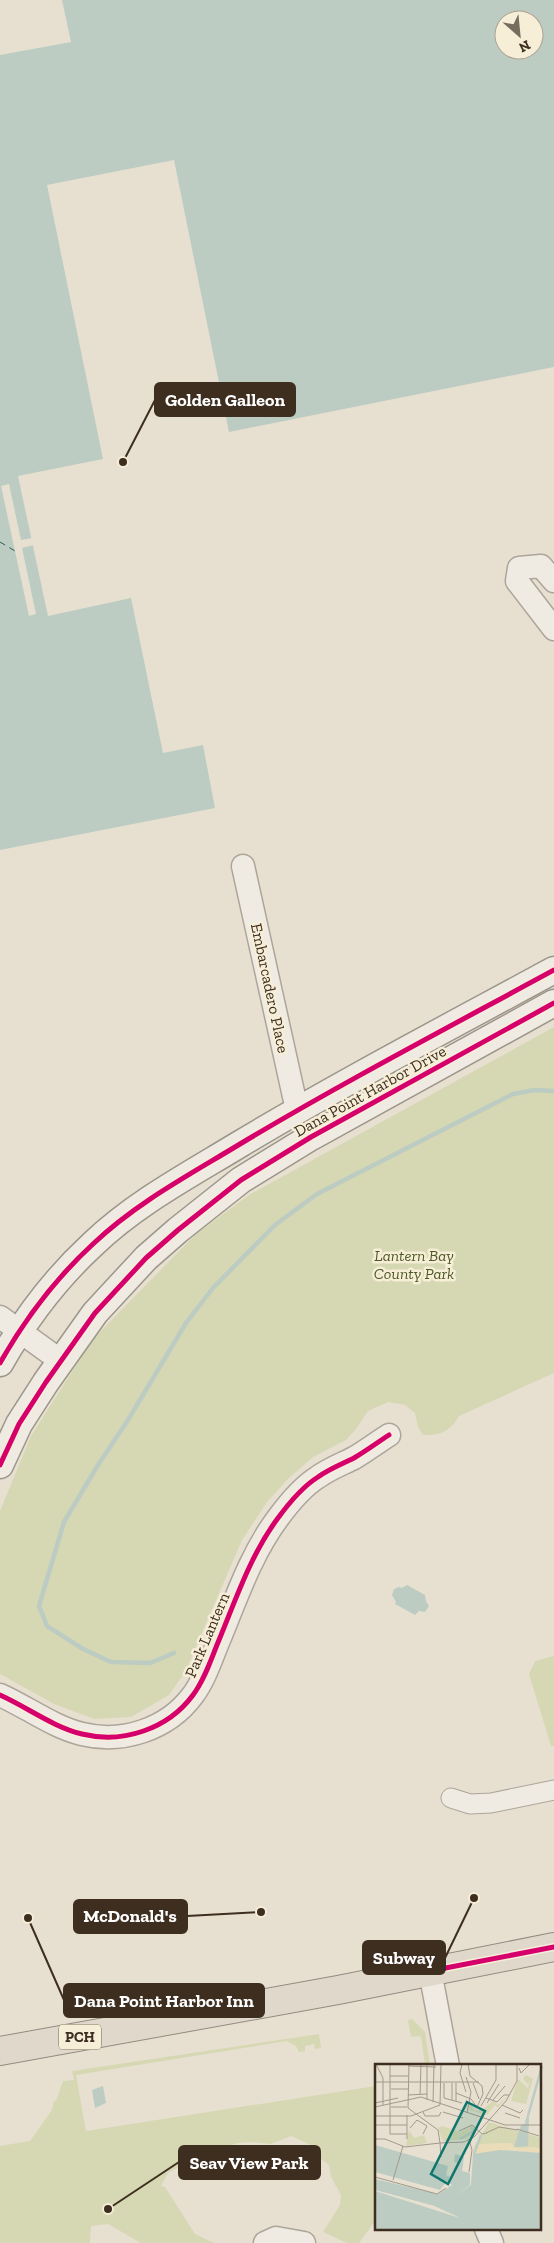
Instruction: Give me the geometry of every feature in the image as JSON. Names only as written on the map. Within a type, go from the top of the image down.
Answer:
[{"type":"highway","name":"PCH","points":[[0,2051],[310,1995],[554,1947]]},
{"type":"main road","name":"Dana Point Harbor Drive","points":[[0,1363],[10,1324],[58,1280],[93,1243],[129,1214],[172,1185],[297,1110],[554,970]]},
{"type":"main road","name":"Dana Point Harbor Drive","points":[[0,1465],[19,1424],[95,1313],[146,1258],[178,1230],[241,1180],[311,1138],[554,1003]]},
{"type":"main road","points":[[297,1110],[311,1138]]},
{"type":"street","points":[[554,582],[541,566],[519,568],[517,581],[554,628]]},
{"type":"street","name":"Embarcadero Place","points":[[243,866],[297,1110]]},
{"type":"street","points":[[10,1324],[61,1361]]},
{"type":"street","name":"Park Lantern","points":[[0,1695],[66,1729],[91,1736],[123,1737],[151,1729],[170,1718],[188,1701],[198,1687],[257,1551],[283,1512],[316,1478],[333,1467],[354,1458],[389,1434]]},
{"type":"street","points":[[451,1798],[470,1804],[491,1803],[554,1790]]},
{"type":"street","points":[[430,1971],[448,2064]]},
{"type":"street","points":[[486,2230],[492,2243]]},
{"type":"street","points":[[265,2243],[276,2238],[304,2243]]},
{"type":"green space","name":"Lantern Bay County Park","points":[[554,1027],[554,1373],[459,1416],[453,1425],[440,1433],[423,1435],[418,1427],[415,1413],[405,1405],[388,1402],[368,1411],[346,1440],[313,1457],[287,1480],[267,1502],[242,1540],[185,1672],[169,1695],[131,1717],[94,1719],[54,1704],[0,1674],[0,1511],[31,1436],[92,1340],[196,1234],[249,1195]]},
{"type":"green space","points":[[554,1656],[554,1746],[551,1746],[529,1674],[535,1661]]},
{"type":"green space","points":[[412,2019],[425,2032],[430,2064],[425,2064],[421,2036],[411,2037],[408,2020]]},
{"type":"green space","points":[[319,2034],[321,2048],[315,2049],[314,2044],[305,2046],[305,2051],[299,2052],[296,2046],[287,2041],[76,2075],[86,2131],[375,2086],[375,2221],[359,2243],[347,2243],[323,2232],[340,2205],[341,2195],[331,2177],[329,2165],[320,2158],[322,2150],[291,2136],[271,2144],[238,2143],[225,2147],[204,2158],[197,2157],[168,2173],[161,2186],[165,2187],[195,2234],[214,2243],[141,2243],[108,2224],[91,2226],[90,2243],[0,2243],[0,2146],[30,2141],[52,2110],[63,2081],[74,2080],[72,2071]]},
{"type":"shaded area","points":[[62,0],[554,0],[554,367],[229,432],[174,160],[47,185],[103,459],[18,476],[48,616],[131,598],[163,753],[203,745],[215,808],[0,850],[0,55],[71,42]]},
{"type":"shaded area","points":[[407,1585],[425,1595],[429,1606],[425,1612],[419,1611],[415,1615],[395,1604],[396,1602],[392,1595],[394,1589]]},
{"type":"shaded area","points":[[103,2086],[106,2103],[95,2108],[92,2090]]},
{"type":"pier","points":[[9,484],[21,540],[32,538],[34,545],[22,548],[36,614],[29,616],[1,486]]},
{"type":"waterway","points":[[174,1653],[150,1663],[111,1662],[83,1649],[47,1626],[39,1606],[64,1522],[186,1323],[213,1288],[275,1225],[317,1194],[513,1094],[535,1090],[554,1091]]},
{"type":"ferry route","points":[[0,542],[15,551]]},
{"type":"cycle path","points":[[0,1363],[31,1315],[66,1271],[93,1244],[127,1215],[163,1190],[278,1121],[554,970]]},
{"type":"cycle path","points":[[0,1465],[19,1424],[95,1313],[146,1258],[178,1230],[241,1180],[311,1137],[554,1003]]},
{"type":"cycle path","points":[[0,1695],[61,1727],[98,1737],[129,1735],[144,1731],[171,1717],[183,1707],[201,1682],[252,1562],[268,1532],[282,1512],[312,1481],[327,1471],[354,1458],[389,1435]]},
{"type":"cycle path","points":[[430,1971],[554,1947]]},
{"type":"place","name":"Golden Galleon","points":[[123,462]]},
{"type":"place","name":"Subway","points":[[474,1898]]},
{"type":"place","name":"McDonald's","points":[[261,1912]]},
{"type":"place","name":"Dana Point Harbor Inn","points":[[28,1918]]},
{"type":"place","name":"Seav View Park","points":[[108,2209]]}]
